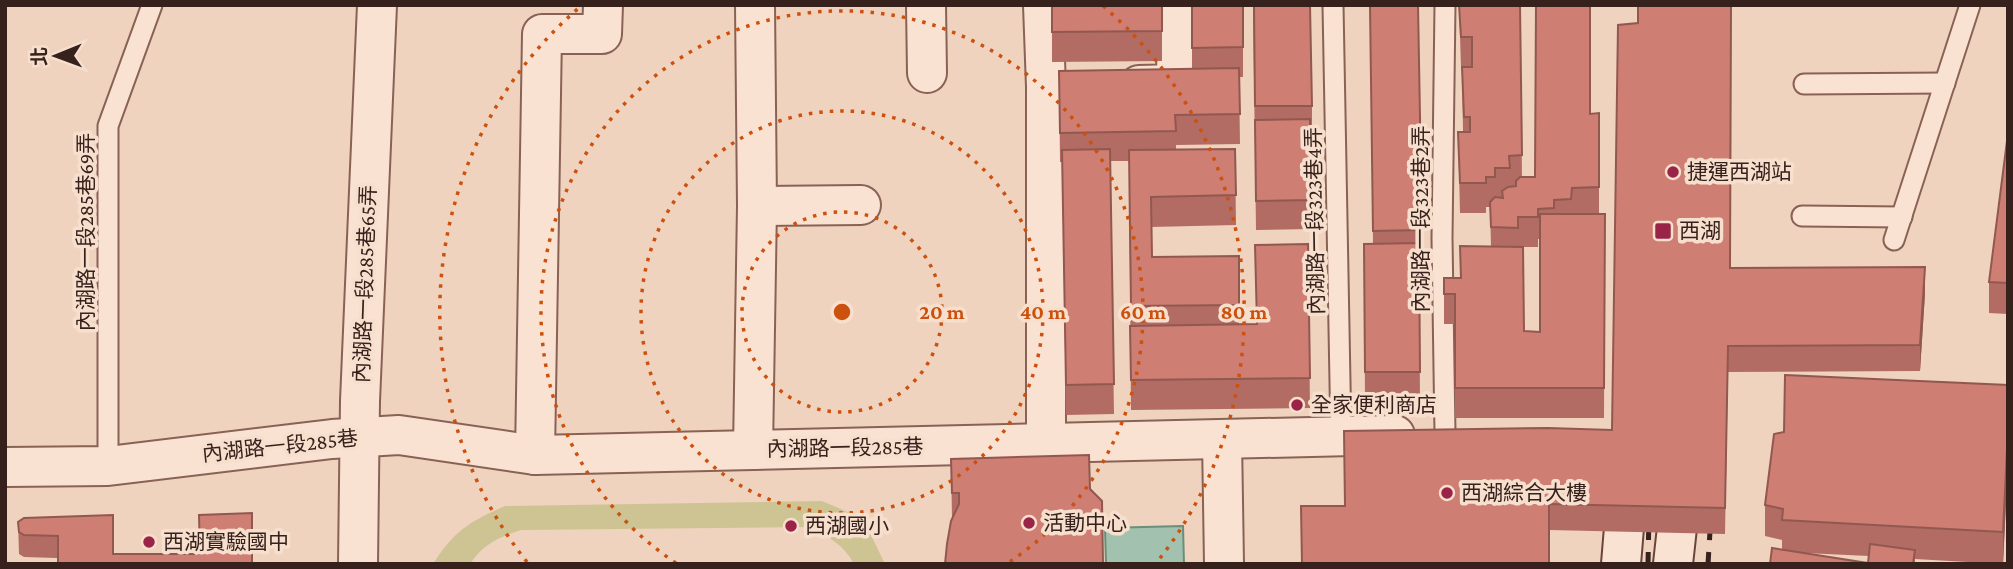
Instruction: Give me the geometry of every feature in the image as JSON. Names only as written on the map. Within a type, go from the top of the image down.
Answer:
[{"type":"street","name":"內湖路一段285巷65弄","points":[[358,564],[360,437],[377,5]]},
{"type":"street","points":[[535,455],[542,34],[602,34],[603,5]]},
{"type":"street","points":[[752,450],[757,206],[755,5]]},
{"type":"street","points":[[926,5],[928,73]]},
{"type":"street","points":[[1043,5],[1046,87],[1046,444]]},
{"type":"street","points":[[1046,87],[1176,84],[1177,5]]},
{"type":"street","points":[[757,206],[861,205]]},
{"type":"street","name":"內湖路一段285巷","points":[[12,462],[108,466],[360,437],[399,435],[535,455],[1484,433]]},
{"type":"street","points":[[1222,439],[1224,564]]},
{"type":"street","points":[[1621,564],[1631,445]]},
{"type":"street","points":[[1673,564],[1686,446]]},
{"type":"lane","name":"內湖路一段285巷69弄","points":[[108,466],[108,126],[152,5]]},
{"type":"lane","name":"內湖路一段323巷4弄","points":[[1333,5],[1341,436]]},
{"type":"lane","name":"內湖路一段323巷2弄","points":[[1445,5],[1442,238],[1445,433]]},
{"type":"lane","points":[[1894,240],[1970,5]]},
{"type":"lane","points":[[1804,85],[1945,83]]},
{"type":"lane","points":[[1802,216],[1902,217]]},
{"type":"shaded area","points":[[822,501],[850,513],[870,533],[885,564],[854,564],[834,541],[808,527],[521,530],[492,542],[480,551],[470,564],[433,564],[448,543],[464,528],[505,506]]},
{"type":"shaded area","points":[[1183,526],[1184,564],[1106,564],[1105,528]]},
{"type":"building","points":[[1052,5],[1162,5],[1162,31],[1052,32]]},
{"type":"building","points":[[1192,5],[1243,5],[1243,47],[1192,48]]},
{"type":"building","points":[[1254,5],[1310,5],[1312,106],[1255,106]]},
{"type":"building","points":[[1370,5],[1418,5],[1422,230],[1373,231]]},
{"type":"building","points":[[1459,5],[1520,5],[1522,155],[1509,156],[1510,168],[1495,168],[1495,177],[1486,177],[1486,183],[1460,183],[1458,132],[1470,132],[1470,117],[1464,117],[1462,67],[1472,67],[1472,37],[1461,37]]},
{"type":"building","points":[[1536,5],[1590,5],[1590,114],[1599,113],[1599,187],[1572,188],[1571,199],[1554,200],[1554,208],[1538,209],[1538,217],[1518,217],[1518,228],[1491,227],[1490,202],[1495,197],[1503,198],[1502,191],[1516,186],[1520,177],[1535,177]]},
{"type":"building","name":"捷運西湖站","points":[[1638,5],[1731,5],[1730,268],[1925,267],[1920,345],[1728,346],[1725,508],[1549,504],[1549,564],[1302,564],[1301,506],[1345,506],[1344,431],[1548,428],[1612,430],[1618,25],[1638,23]]},
{"type":"building","points":[[1239,68],[1240,114],[1175,115],[1176,131],[1060,133],[1059,71]]},
{"type":"building","points":[[1310,119],[1311,200],[1256,201],[1255,120]]},
{"type":"building","points":[[2008,133],[2008,283],[1989,282]]},
{"type":"building","points":[[1110,149],[1114,384],[1066,385],[1062,150]]},
{"type":"building","points":[[1235,149],[1236,195],[1151,197],[1152,257],[1239,256],[1239,305],[1131,306],[1129,150]]},
{"type":"building","points":[[1540,214],[1605,214],[1604,388],[1455,388],[1455,294],[1444,294],[1444,278],[1461,278],[1460,246],[1523,247],[1524,331],[1540,332]]},
{"type":"building","points":[[1419,243],[1420,372],[1365,372],[1364,244]]},
{"type":"building","points":[[1308,244],[1310,378],[1131,380],[1130,326],[1257,324],[1255,245]]},
{"type":"building","points":[[1785,375],[2008,385],[2003,532],[1782,520],[1783,509],[1765,505],[1774,434],[1784,432]]},
{"type":"building","name":"活動中心","points":[[1089,455],[1090,489],[1102,501],[1103,564],[945,564],[951,521],[959,504],[959,493],[952,493],[951,459]]},
{"type":"building","points":[[252,513],[252,564],[58,564],[58,536],[24,535],[19,532],[18,522],[24,518],[113,515],[113,554],[200,554],[199,515]]},
{"type":"building","points":[[1870,544],[1915,550],[1913,564],[1770,564],[1772,548],[1868,563]]},
{"type":"railway","points":[[1648,564],[1649,513]]},
{"type":"railway","points":[[1708,564],[1711,515]]},
{"type":"place","name":"捷運西湖站","points":[[1673,172]]},
{"type":"place","name":"西湖","points":[[1663,231]]},
{"type":"place","name":"全家便利商店","points":[[1297,405]]},
{"type":"place","name":"西湖綜合大樓","points":[[1447,493]]},
{"type":"place","name":"活動中心","points":[[1029,523]]},
{"type":"place","name":"西湖國小","points":[[791,526]]},
{"type":"place","name":"西湖實驗國中","points":[[149,542]]}]
